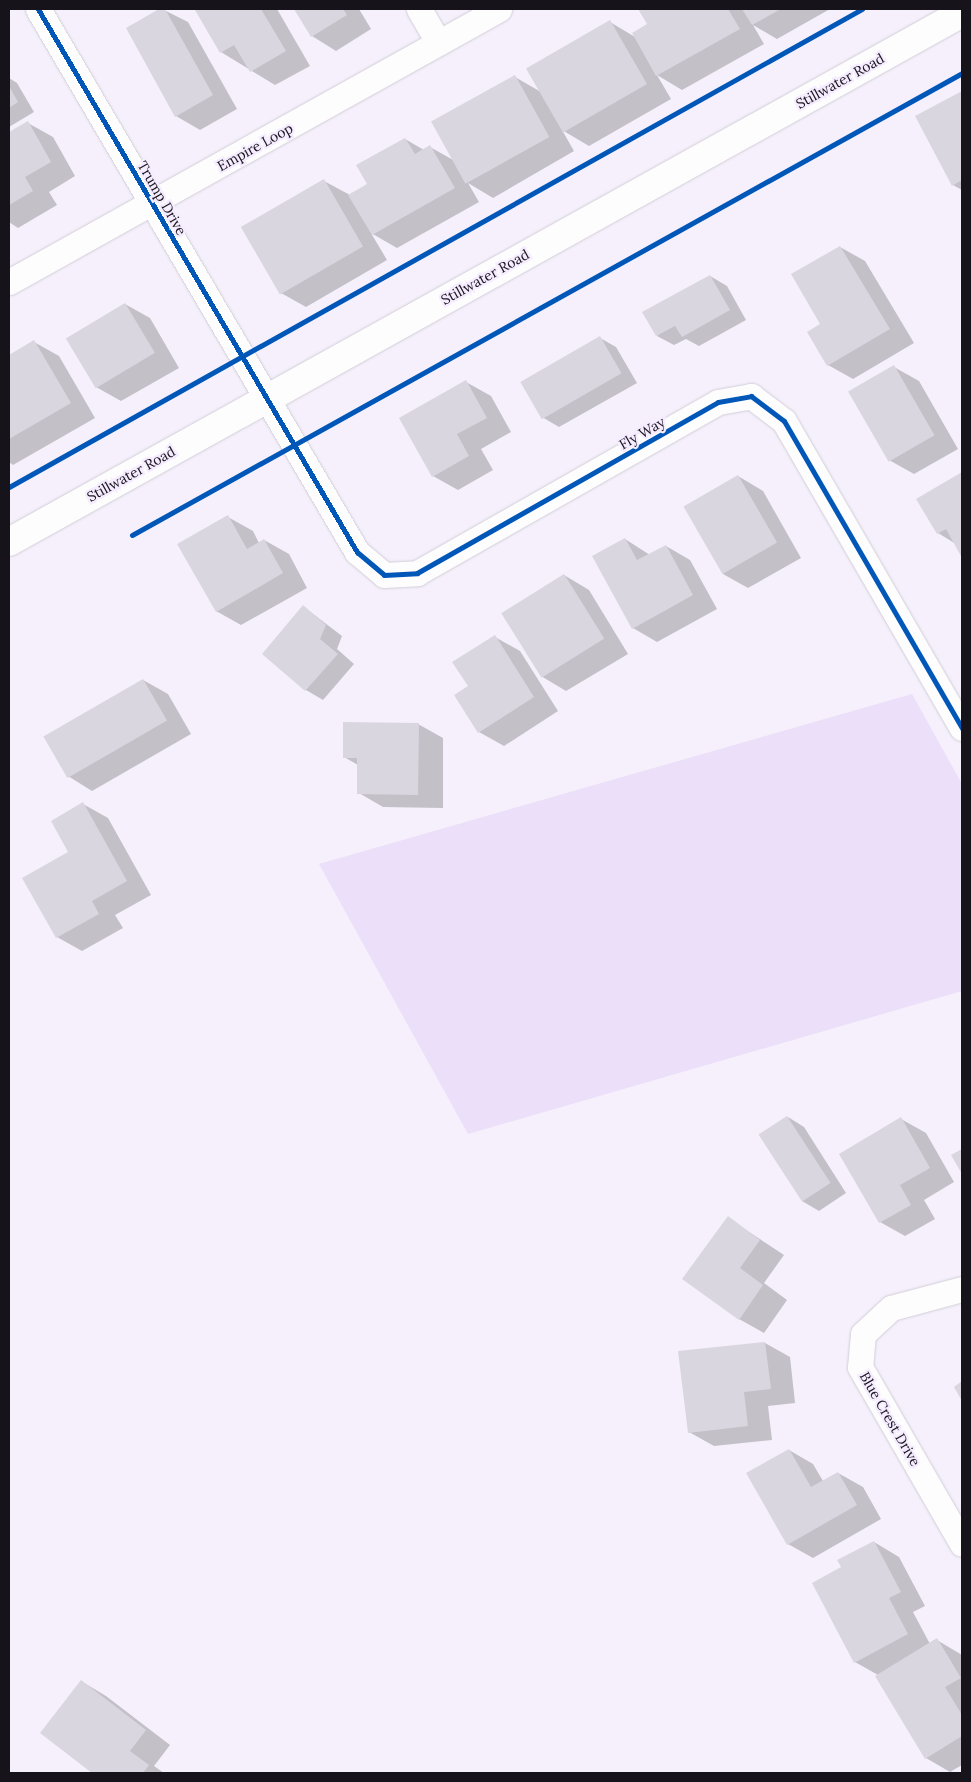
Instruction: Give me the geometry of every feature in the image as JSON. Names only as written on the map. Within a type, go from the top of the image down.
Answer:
[{"type":"street","name":"Trump Drive","points":[[38,9],[265,399]]},
{"type":"street","points":[[419,9],[439,43]]},
{"type":"street","name":"Empire Loop","points":[[9,282],[499,9]]},
{"type":"street","name":"Stillwater Road","points":[[9,542],[962,13]]},
{"type":"street","name":"Fly Way","points":[[265,399],[357,552],[384,575],[417,573],[718,402],[751,396],[784,421],[962,728]]},
{"type":"street","name":"Blue Crest Drive","points":[[962,1289],[891,1308],[863,1334],[860,1367],[962,1544]]},
{"type":"shaded area","points":[[912,694],[962,784],[962,991],[468,1134],[319,864]]},
{"type":"building","points":[[159,9],[165,9],[213,95],[175,117],[126,28]]},
{"type":"building","points":[[261,9],[286,51],[250,72],[234,45],[220,53],[195,10]]},
{"type":"building","points":[[294,9],[343,9],[347,15],[311,37]]},
{"type":"building","points":[[638,9],[728,9],[740,29],[656,76],[632,33],[647,24]]},
{"type":"building","points":[[742,9],[781,9],[752,25]]},
{"type":"building","points":[[610,20],[647,84],[563,133],[526,68]]},
{"type":"building","points":[[515,75],[549,137],[465,184],[431,122]]},
{"type":"building","points":[[9,86],[18,102],[9,108]]},
{"type":"building","points":[[962,91],[962,180],[952,186],[915,116]]},
{"type":"building","points":[[28,121],[51,162],[25,177],[33,191],[9,205],[9,132]]},
{"type":"building","points":[[405,138],[415,154],[430,145],[455,188],[372,235],[348,195],[367,184],[356,165]]},
{"type":"building","points":[[324,179],[363,247],[280,295],[241,227]]},
{"type":"building","points":[[840,246],[890,329],[827,366],[807,332],[820,324],[791,274]]},
{"type":"building","points":[[710,275],[730,310],[682,337],[675,326],[656,336],[642,312]]},
{"type":"building","points":[[125,303],[155,353],[96,388],[66,339]]},
{"type":"building","points":[[600,336],[622,373],[542,419],[520,382]]},
{"type":"building","points":[[34,340],[71,403],[9,439],[9,355]]},
{"type":"building","points":[[894,365],[934,435],[889,462],[848,392]]},
{"type":"building","points":[[466,380],[487,418],[457,434],[469,456],[432,477],[399,418]]},
{"type":"building","points":[[962,472],[962,558],[946,529],[937,534],[916,499]]},
{"type":"building","points":[[738,475],[777,543],[722,574],[683,507]]},
{"type":"building","points":[[228,515],[247,549],[264,539],[283,573],[216,612],[177,544]]},
{"type":"building","points":[[625,538],[637,560],[666,545],[693,595],[632,629],[592,556]]},
{"type":"building","points":[[564,574],[604,638],[542,678],[501,613]]},
{"type":"building","points":[[303,605],[326,625],[320,639],[338,654],[305,691],[262,654]]},
{"type":"building","points":[[495,635],[534,697],[478,733],[454,695],[468,686],[452,662]]},
{"type":"building","points":[[143,679],[167,721],[67,778],[43,736]]},
{"type":"building","points":[[343,722],[419,723],[418,795],[357,794],[357,758],[343,758]]},
{"type":"building","points":[[83,802],[127,881],[92,901],[99,914],[56,938],[22,878],[68,852],[51,821]]},
{"type":"building","points":[[787,1116],[831,1183],[802,1202],[758,1135]]},
{"type":"building","points":[[901,1117],[930,1168],[900,1185],[911,1205],[879,1223],[839,1154]]},
{"type":"building","points":[[962,1149],[962,1174],[951,1155]]},
{"type":"building","points":[[728,1216],[760,1240],[740,1268],[763,1285],[739,1320],[682,1279]]},
{"type":"building","points":[[765,1342],[771,1389],[744,1392],[748,1426],[688,1433],[678,1351]]},
{"type":"building","points":[[962,1381],[962,1401],[954,1387]]},
{"type":"building","points":[[789,1449],[811,1487],[838,1472],[857,1505],[787,1545],[746,1473]]},
{"type":"building","points":[[874,1541],[901,1592],[889,1598],[908,1634],[854,1663],[812,1583],[841,1567],[837,1560]]},
{"type":"building","points":[[937,1638],[961,1678],[945,1687],[962,1715],[962,1736],[925,1759],[875,1676]]},
{"type":"building","points":[[81,1680],[146,1730],[130,1751],[149,1765],[143,1773],[92,1773],[40,1733]]},
{"type":"cycle path","points":[[38,9],[357,552],[384,575],[417,573],[718,402],[751,396],[784,421],[962,728]]},
{"type":"cycle path","points":[[9,487],[862,9]]},
{"type":"cycle path","points":[[132,535],[962,73]]}]
